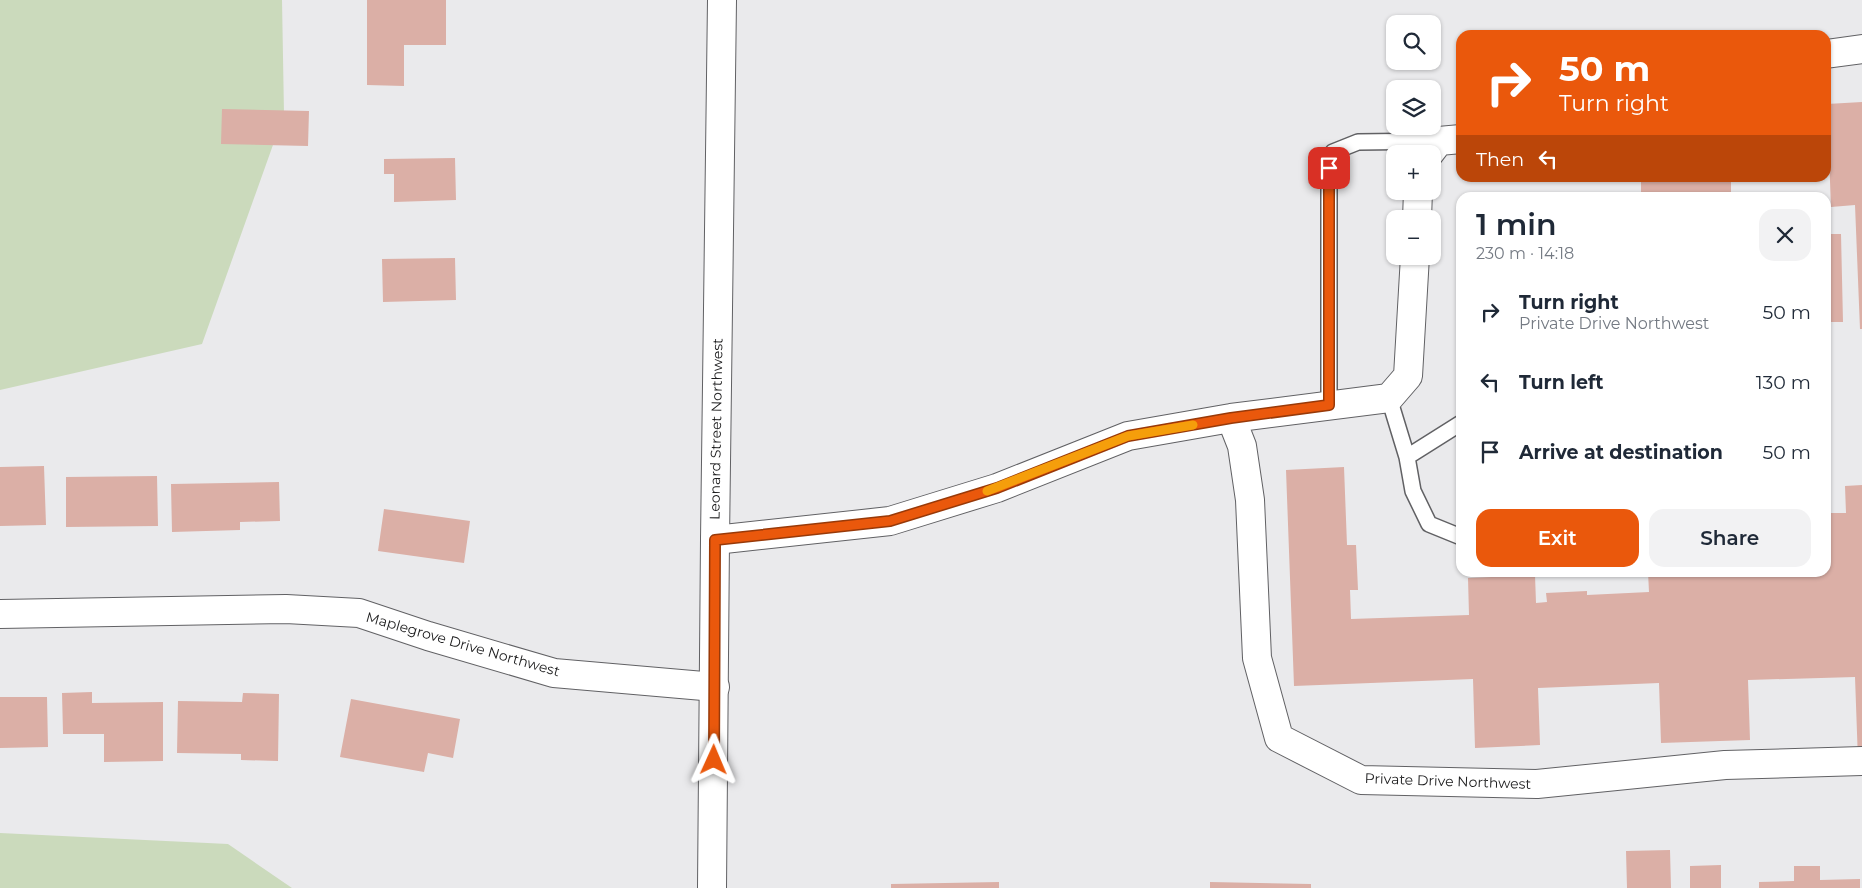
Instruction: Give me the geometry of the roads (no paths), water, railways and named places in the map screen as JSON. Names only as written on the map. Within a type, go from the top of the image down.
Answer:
[{"type":"street","name":"Leonard Street Northwest","points":[[712,888],[722,0]]},
{"type":"street","points":[[1831,53],[1862,49]]},
{"type":"street","points":[[715,540],[890,521],[997,488],[1128,436],[1231,418],[1389,398],[1408,376],[1414,265]]},
{"type":"street","name":"Private Drive Northwest","points":[[1231,418],[1242,446],[1250,500],[1257,658],[1280,738],[1361,780],[1537,784],[1725,766],[1862,761]]},
{"type":"street","name":"Maplegrove Drive Northwest","points":[[0,614],[286,609],[360,613],[428,636],[554,673],[715,687]]},
{"type":"lane","points":[[1329,405],[1329,168],[1333,152],[1358,142],[1443,145]]},
{"type":"lane","points":[[1389,398],[1407,457],[1413,491],[1429,524],[1456,535]]},
{"type":"lane","points":[[1407,457],[1456,426]]}]
